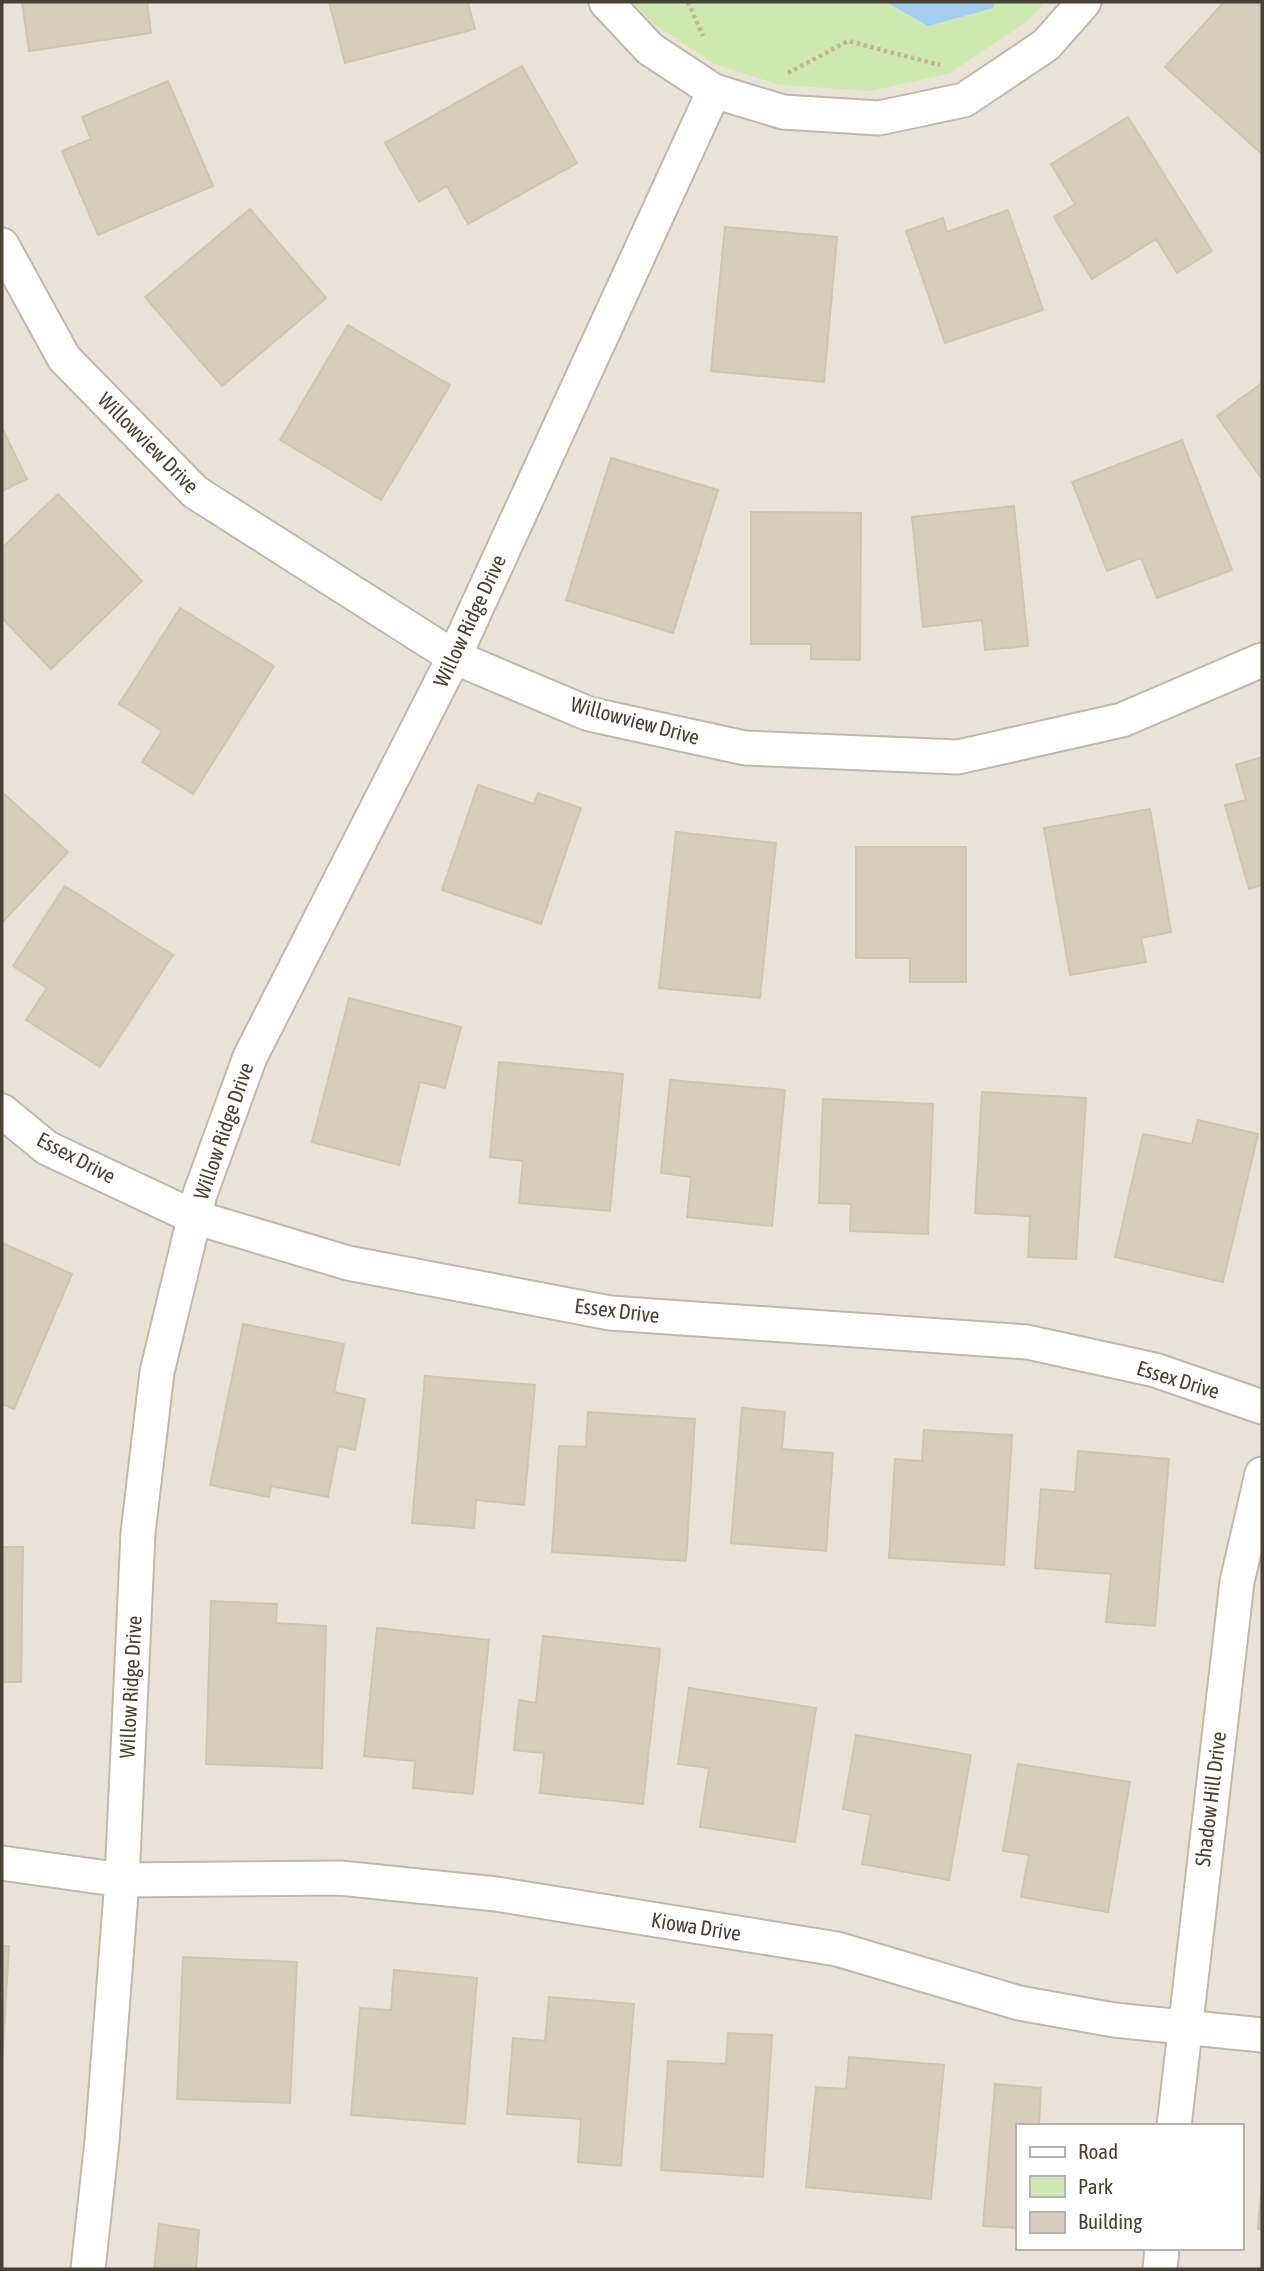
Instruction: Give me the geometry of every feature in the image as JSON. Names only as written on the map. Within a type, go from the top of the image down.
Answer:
[{"type":"street","points":[[606,2],[650,50],[714,91],[783,112],[880,118],[964,100],[1046,45],[1084,2]]},
{"type":"street","name":"Willow Ridge Drive","points":[[88,2269],[102,2141],[122,1880],[138,1533],[158,1371],[194,1217],[250,1056],[454,657],[714,91]]},
{"type":"street","name":"Willowview Drive","points":[[2,245],[64,358],[195,492],[454,657],[589,714],[745,748],[958,757],[1122,720],[1262,660]]},
{"type":"street","name":"Essex Drive","points":[[2,1111],[47,1148],[194,1217],[348,1263],[610,1313],[1027,1342],[1155,1370],[1262,1407]]},
{"type":"street","name":"Shadow Hill Drive","points":[[1174,2124],[1237,1582],[1262,1474]]},
{"type":"street","name":"Kiowa Drive","points":[[2,1863],[122,1880],[340,1878],[496,1894],[837,1949],[1019,2003],[1114,2020],[1262,2035]]},
{"type":"street","points":[[1160,2269],[1162,2250]]},
{"type":"path","points":[[688,2],[703,38]]},
{"type":"path","points":[[778,78],[848,41],[944,66]]},
{"type":"shaded area","points":[[2,2],[1262,2],[1262,2269],[2,2269]]},
{"type":"green space","points":[[632,2],[1045,2],[1028,21],[950,73],[871,91],[780,85],[714,64],[655,25]]},
{"type":"water","points":[[886,2],[995,2],[993,8],[928,26]]},
{"type":"building","points":[[22,2],[147,2],[151,33],[29,51]]},
{"type":"building","points":[[329,2],[468,2],[475,29],[345,63]]},
{"type":"building","points":[[1224,2],[1256,2],[1262,7],[1262,154],[1165,67]]},
{"type":"building","points":[[522,66],[577,163],[468,224],[447,186],[419,202],[385,143]]},
{"type":"building","points":[[168,81],[213,186],[98,235],[62,151],[91,139],[82,117]]},
{"type":"building","points":[[1128,117],[1212,251],[1177,273],[1156,239],[1092,279],[1054,217],[1075,204],[1051,164]]},
{"type":"building","points":[[250,209],[326,298],[222,386],[145,297]]},
{"type":"building","points":[[1008,210],[1043,310],[945,343],[906,231],[943,218],[947,232]]},
{"type":"building","points":[[725,227],[837,237],[824,382],[711,371]]},
{"type":"building","points":[[348,325],[450,385],[381,500],[280,440]]},
{"type":"building","points":[[1262,383],[1262,479],[1217,416]]},
{"type":"building","points":[[2,428],[27,479],[2,491]]},
{"type":"building","points":[[1182,440],[1232,570],[1157,598],[1141,558],[1107,571],[1072,482]]},
{"type":"building","points":[[611,458],[718,490],[673,633],[566,600]]},
{"type":"building","points":[[58,494],[142,581],[51,669],[2,618],[2,548]]},
{"type":"building","points":[[1014,506],[1028,646],[985,650],[982,620],[923,627],[912,517]]},
{"type":"building","points":[[751,512],[861,513],[860,660],[811,659],[811,644],[751,644]]},
{"type":"building","points":[[180,608],[274,666],[193,794],[142,762],[162,731],[119,704]]},
{"type":"building","points":[[1262,757],[1262,885],[1249,889],[1225,805],[1246,800],[1236,765]]},
{"type":"building","points":[[478,785],[534,804],[538,793],[581,808],[541,924],[442,890]]},
{"type":"building","points":[[2,792],[68,852],[2,923]]},
{"type":"building","points":[[1150,809],[1171,932],[1141,938],[1146,962],[1070,975],[1044,828]]},
{"type":"building","points":[[676,832],[776,843],[760,998],[659,988]]},
{"type":"building","points":[[856,847],[966,847],[966,982],[910,982],[910,958],[856,958]]},
{"type":"building","points":[[65,886],[173,955],[100,1067],[26,1020],[47,988],[13,966]]},
{"type":"building","points":[[349,998],[461,1027],[445,1088],[420,1082],[399,1165],[312,1142]]},
{"type":"building","points":[[499,1062],[623,1074],[610,1211],[519,1203],[523,1161],[490,1157]]},
{"type":"building","points":[[670,1080],[785,1090],[772,1226],[687,1217],[691,1177],[661,1173]]},
{"type":"building","points":[[982,1092],[1086,1098],[1076,1259],[1028,1257],[1030,1216],[975,1213]]},
{"type":"building","points":[[823,1099],[933,1104],[928,1234],[850,1231],[851,1204],[819,1203]]},
{"type":"building","points":[[1198,1120],[1258,1134],[1223,1282],[1115,1257],[1143,1134],[1192,1144]]},
{"type":"building","points":[[2,1243],[72,1274],[14,1409],[2,1404]]},
{"type":"building","points":[[243,1324],[344,1344],[334,1392],[365,1399],[355,1450],[338,1446],[328,1497],[271,1486],[269,1497],[210,1485]]},
{"type":"building","points":[[425,1376],[535,1385],[524,1505],[476,1500],[474,1528],[412,1523]]},
{"type":"building","points":[[742,1408],[785,1412],[782,1449],[833,1453],[826,1551],[731,1543]]},
{"type":"building","points":[[588,1412],[695,1419],[686,1561],[552,1552],[559,1446],[586,1447]]},
{"type":"building","points":[[924,1430],[1012,1435],[1004,1565],[889,1558],[895,1459],[922,1461]]},
{"type":"building","points":[[1078,1451],[1169,1459],[1155,1626],[1106,1622],[1111,1574],[1035,1568],[1041,1489],[1075,1492]]},
{"type":"building","points":[[2,1547],[23,1547],[21,1682],[2,1682]]},
{"type":"building","points":[[211,1601],[277,1604],[276,1623],[326,1626],[322,1768],[206,1764]]},
{"type":"building","points":[[377,1628],[489,1640],[473,1794],[413,1788],[415,1761],[364,1756]]},
{"type":"building","points":[[543,1636],[660,1649],[643,1804],[540,1793],[544,1753],[514,1750],[519,1700],[536,1703]]},
{"type":"building","points":[[689,1688],[816,1708],[795,1842],[700,1827],[709,1768],[678,1764]]},
{"type":"building","points":[[856,1735],[971,1755],[949,1880],[862,1864],[871,1815],[843,1809]]},
{"type":"building","points":[[1018,1764],[1130,1782],[1108,1912],[1021,1897],[1029,1855],[1003,1851]]},
{"type":"building","points":[[2,1946],[9,1946],[2,2062]]},
{"type":"building","points":[[183,1957],[297,1962],[290,2103],[177,2099]]},
{"type":"building","points":[[394,1970],[477,1978],[465,2124],[351,2115],[360,2008],[391,2010]]},
{"type":"building","points":[[549,1997],[634,2004],[621,2166],[578,2162],[581,2119],[507,2114],[513,2038],[545,2041]]},
{"type":"building","points":[[728,2033],[772,2035],[763,2177],[661,2170],[668,2061],[726,2064]]},
{"type":"building","points":[[849,2057],[944,2065],[931,2199],[806,2187],[816,2087],[846,2089]]},
{"type":"building","points":[[995,2084],[1041,2088],[1039,2124],[1016,2124],[1016,2228],[983,2226]]},
{"type":"building","points":[[1262,2183],[1262,2229],[1258,2229]]},
{"type":"building","points":[[159,2224],[199,2230],[196,2269],[154,2269]]}]
